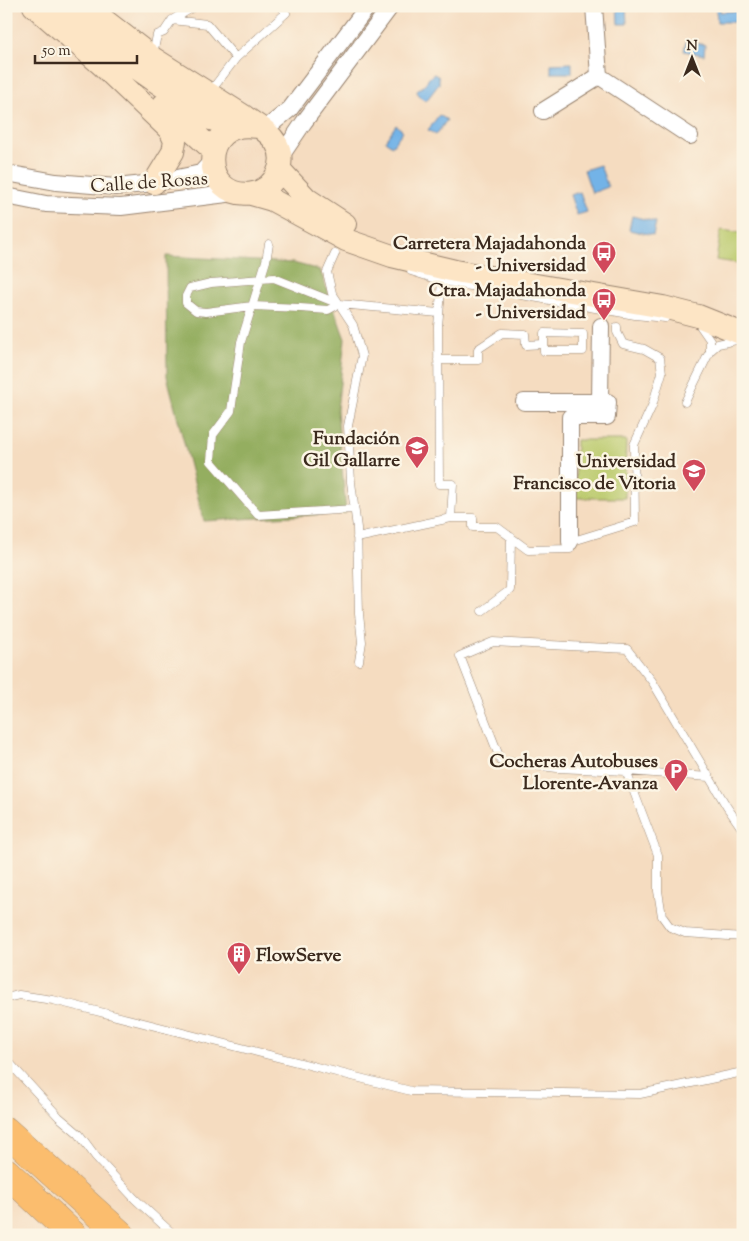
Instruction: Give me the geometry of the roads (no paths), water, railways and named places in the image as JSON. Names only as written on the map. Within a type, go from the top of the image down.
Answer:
[{"type":"highway","points":[[6,1131],[121,1235]]},
{"type":"highway","points":[[6,1172],[73,1235]]},
{"type":"highway","points":[[6,1190],[53,1235]]},
{"type":"street","points":[[34,6],[103,66],[170,130],[175,141],[173,152],[154,183]]},
{"type":"street","points":[[60,6],[116,54],[210,118],[252,128],[277,144],[280,163],[307,199],[329,216],[391,245],[482,275]]},
{"type":"street","points":[[86,6],[153,58],[244,116],[252,128]]},
{"type":"street","points":[[212,156],[222,135],[252,128],[290,109],[368,6]]},
{"type":"street","points":[[243,194],[266,188],[276,176],[280,163],[304,122],[391,6]]},
{"type":"street","points":[[594,6],[600,76]]},
{"type":"street","points":[[116,54],[212,156],[216,177],[226,188],[243,194],[272,200],[346,240],[392,256],[454,271],[683,312],[711,320],[740,339]]},
{"type":"street","points":[[543,111],[600,76]]},
{"type":"street","points":[[600,76],[690,136]]},
{"type":"street","name":"Calle de Rosas","points":[[6,173],[56,182],[116,187],[154,183],[201,173],[212,156]]},
{"type":"street","name":"Calle de Rosas","points":[[6,196],[46,204],[121,207],[243,194]]},
{"type":"street","points":[[524,402],[569,408],[607,417],[608,402],[600,402],[601,326]]},
{"type":"street","points":[[569,408],[570,542]]},
{"type":"lane","points":[[153,58],[157,35],[164,32],[172,20],[195,6]]},
{"type":"lane","points":[[208,94],[236,58],[286,13],[281,6]]},
{"type":"lane","points":[[172,20],[208,24],[236,58]]},
{"type":"lane","points":[[322,228],[339,243],[359,253],[442,281],[635,315],[676,320]]},
{"type":"lane","points":[[269,244],[241,342],[231,411],[213,435],[211,461],[258,515],[354,508]]},
{"type":"lane","points":[[335,254],[327,272],[332,293],[353,325],[362,356],[348,426],[357,538],[359,614],[362,642],[359,661]]},
{"type":"lane","points":[[339,304],[328,310],[252,306],[206,312],[196,311],[186,303],[186,296],[190,288],[211,283],[274,278],[339,304],[439,313]]},
{"type":"lane","points":[[442,281],[438,360],[439,484],[453,484],[451,518]]},
{"type":"lane","points":[[693,324],[740,339]]},
{"type":"lane","points":[[357,538],[451,518],[473,518],[473,527],[497,527],[528,550],[570,549],[570,542],[635,522],[634,445],[652,406],[662,373],[660,358],[644,348],[623,344],[618,332],[618,326]]},
{"type":"lane","points":[[701,327],[710,340],[710,351]]},
{"type":"lane","points":[[438,360],[478,360],[478,349],[502,333],[525,334],[526,345],[544,344]]},
{"type":"lane","points":[[544,333],[583,334],[583,352],[544,352],[544,344],[544,333]]},
{"type":"lane","points":[[685,402],[710,351],[718,344],[740,339]]},
{"type":"lane","points":[[482,611],[510,590],[511,537]]},
{"type":"lane","points":[[709,777],[557,768],[501,761],[460,656],[493,642],[627,649],[652,680],[709,777],[743,830]]},
{"type":"lane","points":[[626,771],[658,856],[658,891],[662,916],[670,927],[685,933],[743,937]]},
{"type":"lane","points":[[6,998],[19,995],[53,1000],[411,1091],[640,1094],[743,1072]]},
{"type":"lane","points":[[6,1058],[59,1116],[79,1134],[96,1157],[135,1199],[174,1235]]},
{"type":"water","points":[[617,6],[626,6],[627,24],[618,24]]},
{"type":"water","points":[[716,7],[720,7],[720,12],[736,11],[737,22],[717,22]]},
{"type":"water","points":[[686,41],[705,45],[704,55],[684,51]]},
{"type":"water","points":[[572,63],[572,73],[551,73],[551,64]]},
{"type":"water","points":[[434,74],[439,77],[439,84],[426,101],[417,92]]},
{"type":"water","points":[[439,115],[447,120],[436,135],[428,130]]},
{"type":"water","points":[[396,125],[403,131],[392,146],[385,141]]},
{"type":"water","points":[[600,165],[608,187],[592,193],[584,170]]},
{"type":"water","points":[[580,192],[587,212],[577,215],[570,195]]},
{"type":"water","points":[[632,216],[656,222],[653,235],[629,230]]},
{"type":"place","name":"Carretera Majadahonda - Universidad","points":[[604,274]]},
{"type":"place","name":"Ctra. Majadahonda - Universidad","points":[[604,321]]},
{"type":"place","name":"Fundación Gil Gallarre","points":[[417,469]]},
{"type":"place","name":"Universidad Francisco de Vitoria","points":[[694,492]]},
{"type":"place","name":"Cocheras Autobuses Llorente-Avanza","points":[[676,792]]},
{"type":"place","name":"FlowServe","points":[[239,975]]}]
